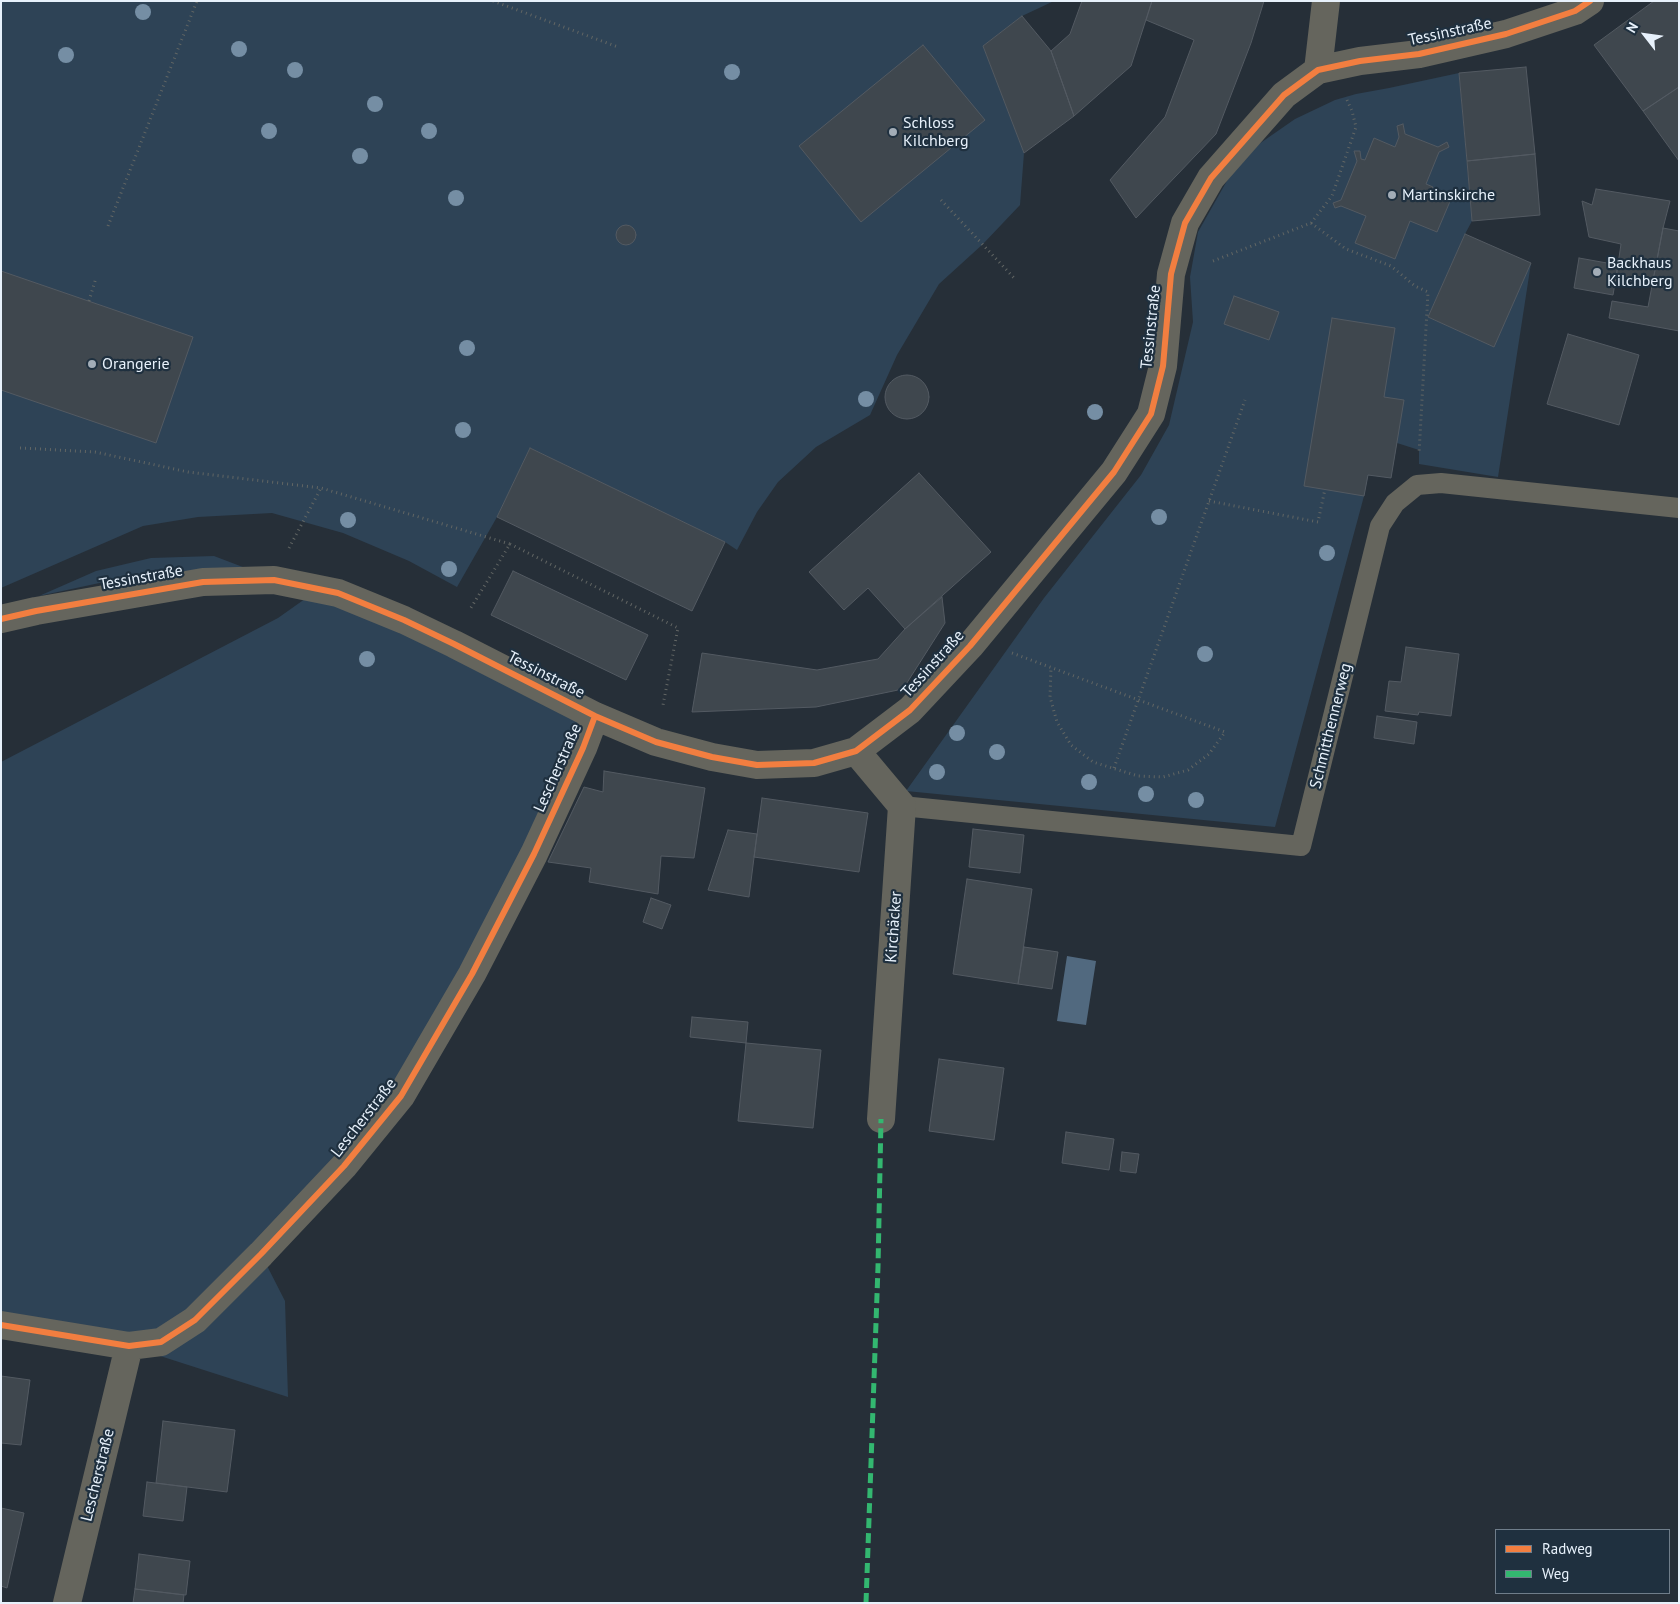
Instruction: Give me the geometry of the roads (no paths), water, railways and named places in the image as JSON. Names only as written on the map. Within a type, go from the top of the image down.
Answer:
[{"type":"street","points":[[1318,70],[1326,1]]},
{"type":"street","name":"Tessinstraße","points":[[1,619],[36,611],[203,582],[274,580],[338,593],[454,644],[594,716],[656,742],[712,757],[757,766],[814,763],[856,751],[910,710],[978,635],[1114,472],[1151,414],[1163,366],[1171,274],[1185,223],[1211,178],[1284,95],[1318,70],[1360,61],[1419,54],[1506,34],[1575,11],[1590,1]]},
{"type":"street","name":"Lescherstraße","points":[[1,1325],[130,1346],[161,1342],[195,1320],[344,1166],[401,1096],[472,974],[534,854],[583,748],[594,716]]},
{"type":"street","points":[[856,751],[902,806]]},
{"type":"street","name":"Kirchäcker","points":[[881,1119],[902,806]]},
{"type":"street","name":"Lescherstraße","points":[[67,1603],[130,1346]]},
{"type":"lane","name":"Schmitthennerweg","points":[[902,806],[1301,846],[1380,526],[1395,503],[1417,485],[1441,482],[1679,508]]},
{"type":"place","name":"Schloss Kilchberg","points":[[893,132]]},
{"type":"place","name":"Martinskirche","points":[[1392,195]]},
{"type":"place","name":"Backhaus Kilchberg","points":[[1597,272]]},
{"type":"place","name":"Orangerie","points":[[92,364]]}]
